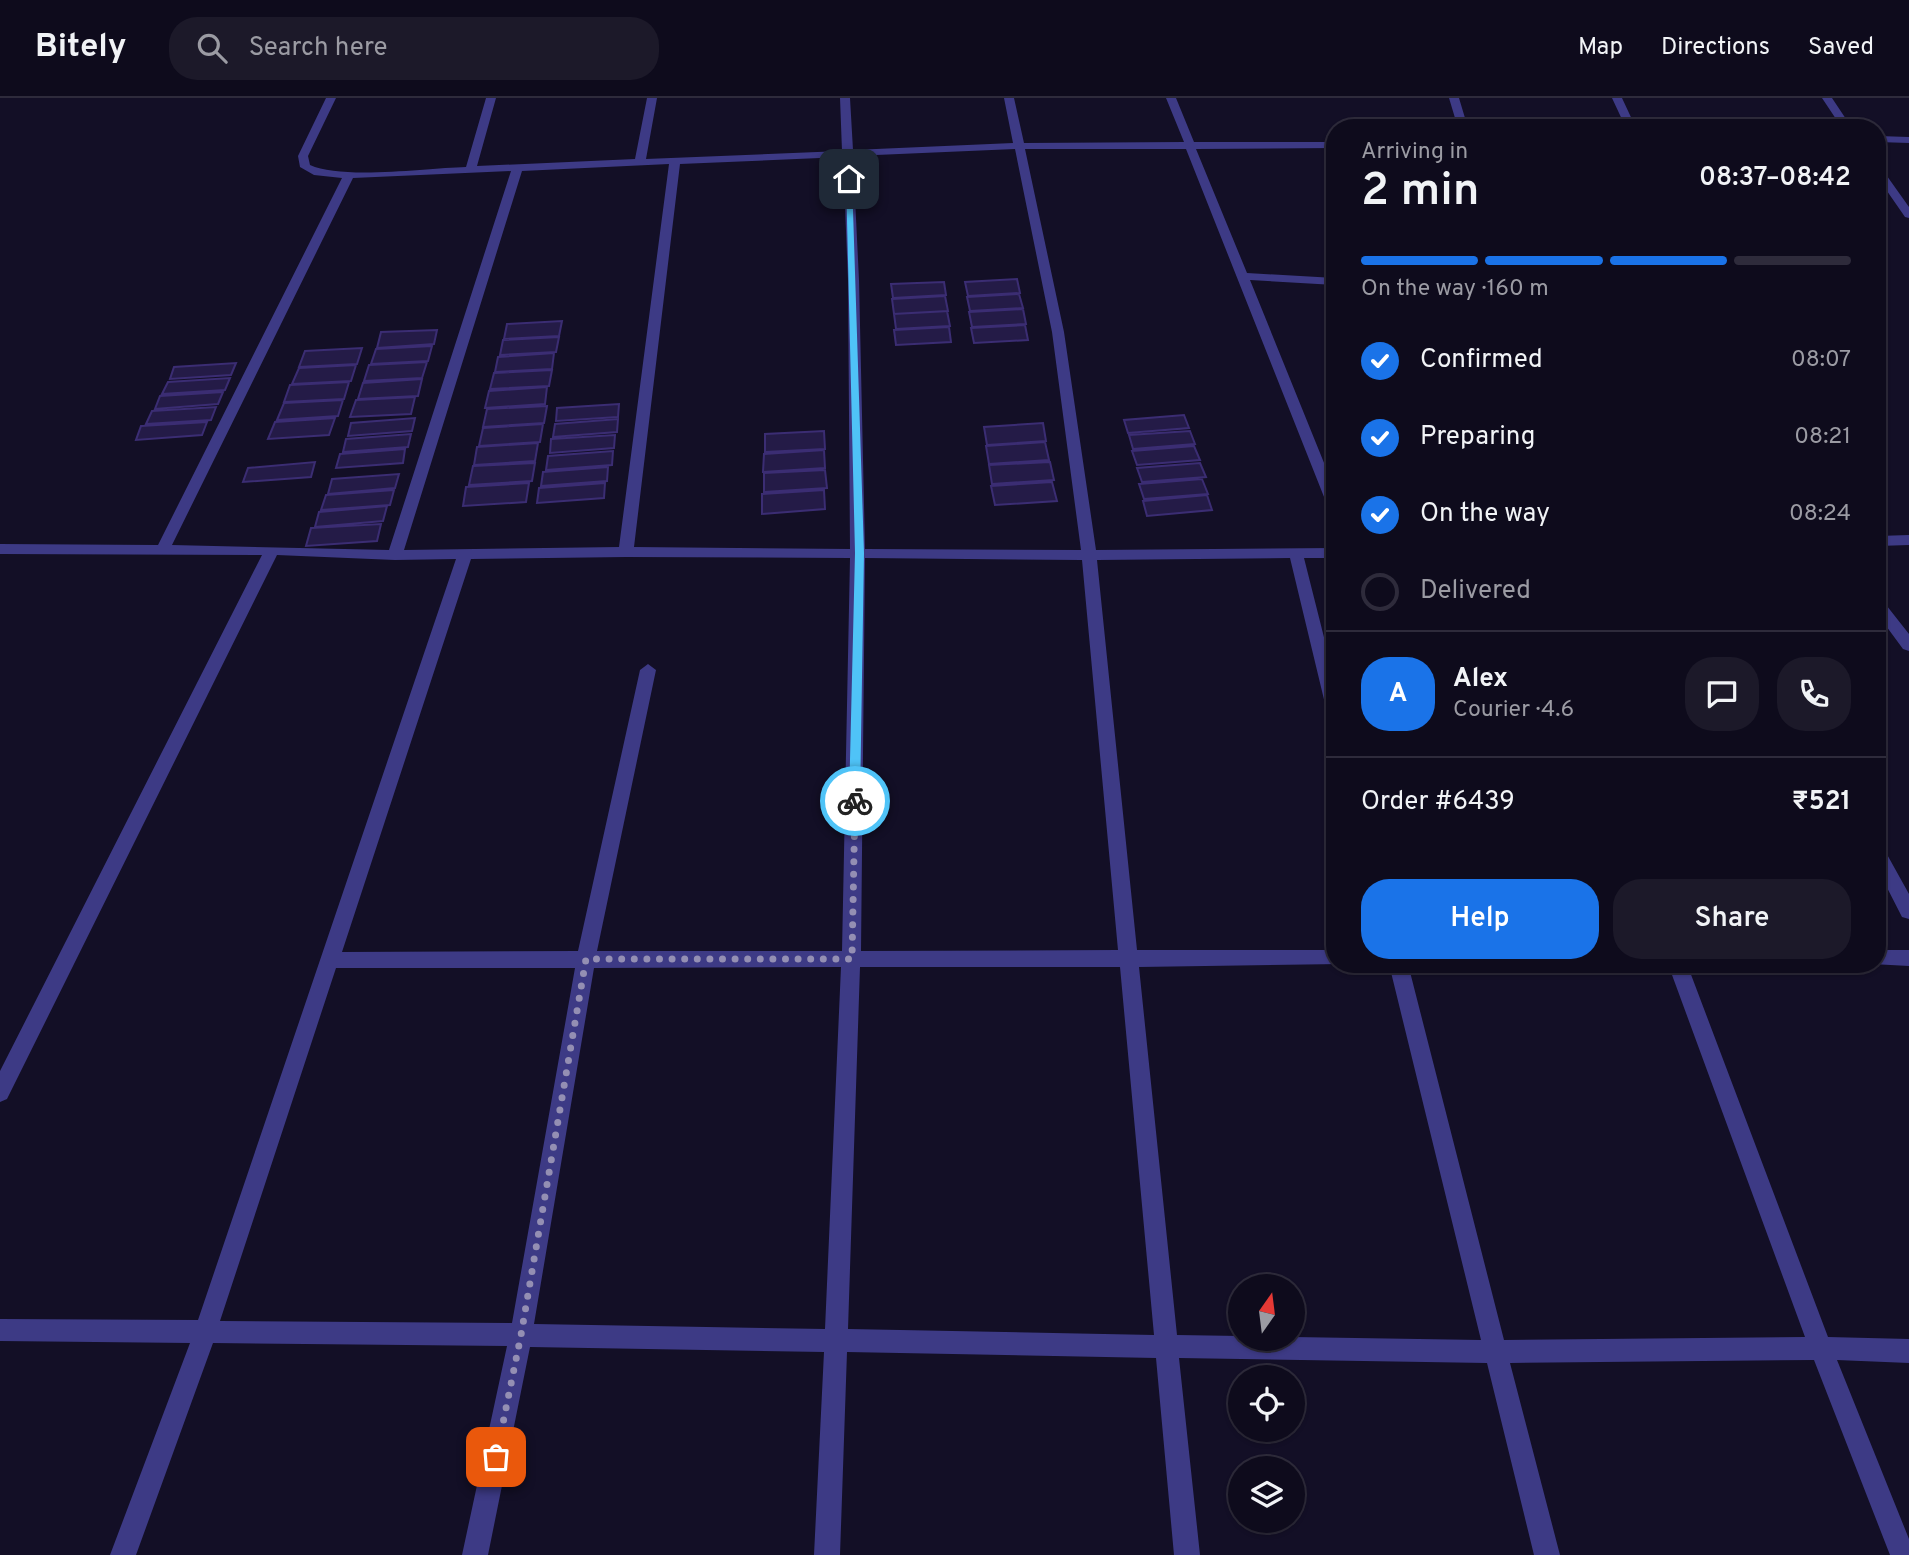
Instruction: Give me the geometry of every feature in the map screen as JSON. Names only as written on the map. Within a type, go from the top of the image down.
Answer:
[{"type":"street","points":[[331,98],[303,156],[305,167],[318,173],[349,175],[1020,146],[1326,145]]},
{"type":"street","points":[[471,168],[491,98]]},
{"type":"street","points":[[640,162],[652,98]]},
{"type":"street","points":[[827,1555],[852,959],[859,553],[845,98]]},
{"type":"street","points":[[1009,98],[1058,332],[1089,555],[1187,1555]]},
{"type":"street","points":[[1171,98],[1326,484]]},
{"type":"street","points":[[1454,98],[1460,119]]},
{"type":"street","points":[[1617,98],[1627,119]]},
{"type":"street","points":[[1827,98],[1841,119]]},
{"type":"street","points":[[1886,139],[1909,140]]},
{"type":"street","points":[[626,552],[675,160]]},
{"type":"street","points":[[395,555],[518,167]]},
{"type":"street","points":[[163,549],[349,175]]},
{"type":"street","points":[[1886,183],[1909,215]]},
{"type":"street","points":[[1243,276],[1326,281]]},
{"type":"street","points":[[1886,541],[1909,540]]},
{"type":"street","points":[[0,1092],[272,550]]},
{"type":"street","points":[[1,551],[272,550],[395,555],[626,552],[1089,555],[1326,553]]},
{"type":"street","points":[[123,1555],[205,1333],[465,554]]},
{"type":"street","points":[[1296,554],[1326,676]]},
{"type":"street","points":[[1886,615],[1909,645]]},
{"type":"street","points":[[475,1555],[521,1335],[586,959],[648,670]]},
{"type":"street","points":[[1886,869],[1909,911]]},
{"type":"street","points":[[330,960],[1326,958]]},
{"type":"street","points":[[1886,958],[1909,958]]},
{"type":"street","points":[[1400,973],[1548,1555]]},
{"type":"street","points":[[1680,973],[1821,1348],[1903,1555]]},
{"type":"street","points":[[0,1330],[521,1335],[1496,1352],[1821,1348],[1909,1351]]},
{"type":"building","points":[[1017,279],[1020,293],[968,296],[965,282]]},
{"type":"building","points":[[944,282],[946,295],[893,298],[891,284]]},
{"type":"building","points":[[1019,294],[1023,308],[970,311],[967,297]]},
{"type":"building","points":[[945,296],[948,311],[894,314],[892,299]]},
{"type":"building","points":[[1023,309],[1026,324],[972,327],[969,312]]},
{"type":"building","points":[[947,311],[950,326],[896,329],[894,314]]},
{"type":"building","points":[[562,321],[559,336],[504,339],[507,324]]},
{"type":"building","points":[[1025,325],[1028,340],[974,343],[971,328]]},
{"type":"building","points":[[949,327],[951,342],[896,345],[894,330]]},
{"type":"building","points":[[437,330],[434,344],[377,348],[381,332]]},
{"type":"building","points":[[559,337],[556,352],[500,355],[503,340]]},
{"type":"building","points":[[432,346],[428,361],[371,364],[376,349]]},
{"type":"building","points":[[362,348],[357,364],[299,367],[305,351]]},
{"type":"building","points":[[554,353],[552,369],[495,372],[498,357]]},
{"type":"building","points":[[427,362],[422,378],[364,381],[369,365]]},
{"type":"building","points":[[236,363],[231,375],[170,379],[174,367]]},
{"type":"building","points":[[356,365],[351,381],[292,384],[299,368]]},
{"type":"building","points":[[552,370],[549,386],[490,389],[494,373]]},
{"type":"building","points":[[230,378],[225,390],[162,394],[168,382]]},
{"type":"building","points":[[422,379],[418,396],[358,399],[363,383]]},
{"type":"building","points":[[349,382],[344,399],[284,402],[290,385]]},
{"type":"building","points":[[547,387],[545,404],[485,408],[489,391]]},
{"type":"building","points":[[223,392],[218,404],[155,409],[160,396]]},
{"type":"building","points":[[415,397],[411,414],[350,417],[356,400]]},
{"type":"building","points":[[343,400],[338,416],[277,420],[284,403]]},
{"type":"building","points":[[619,404],[618,417],[556,421],[557,408]]},
{"type":"building","points":[[547,406],[544,423],[483,427],[487,409]]},
{"type":"building","points":[[216,407],[211,420],[146,424],[152,411]]},
{"type":"building","points":[[1184,415],[1189,428],[1128,433],[1124,420]]},
{"type":"building","points":[[335,418],[329,435],[268,439],[275,422]]},
{"type":"building","points":[[415,418],[412,431],[348,436],[351,423]]},
{"type":"building","points":[[618,419],[617,432],[553,437],[555,424]]},
{"type":"building","points":[[207,422],[202,435],[136,440],[141,426]]},
{"type":"building","points":[[1043,423],[1046,441],[987,445],[984,427]]},
{"type":"building","points":[[543,424],[540,442],[479,446],[483,428]]},
{"type":"building","points":[[824,431],[825,449],[765,452],[765,434]]},
{"type":"building","points":[[1190,431],[1195,444],[1133,449],[1129,435]]},
{"type":"building","points":[[411,434],[408,447],[343,452],[346,439]]},
{"type":"building","points":[[615,435],[614,448],[550,453],[551,439]]},
{"type":"building","points":[[1045,442],[1049,460],[989,464],[986,446]]},
{"type":"building","points":[[538,443],[535,461],[474,465],[477,447]]},
{"type":"building","points":[[1194,446],[1200,460],[1137,465],[1132,451]]},
{"type":"building","points":[[405,449],[403,463],[336,468],[340,454]]},
{"type":"building","points":[[824,450],[825,468],[763,472],[764,454]]},
{"type":"building","points":[[613,451],[612,465],[546,470],[548,456]]},
{"type":"building","points":[[315,462],[311,477],[243,482],[248,468]]},
{"type":"building","points":[[1050,462],[1054,480],[992,484],[989,465]]},
{"type":"building","points":[[535,463],[532,481],[469,485],[473,466]]},
{"type":"building","points":[[1200,463],[1206,477],[1142,482],[1137,468]]},
{"type":"building","points":[[608,467],[607,481],[541,486],[543,472]]},
{"type":"building","points":[[825,470],[827,488],[764,492],[764,473]]},
{"type":"building","points":[[399,474],[395,488],[328,494],[332,479]]},
{"type":"building","points":[[1202,479],[1208,494],[1144,499],[1139,484]]},
{"type":"building","points":[[1052,482],[1057,501],[995,505],[991,486]]},
{"type":"building","points":[[529,483],[526,502],[463,506],[466,487]]},
{"type":"building","points":[[605,483],[604,498],[537,503],[539,488]]},
{"type":"building","points":[[394,490],[390,505],[321,510],[326,495]]},
{"type":"building","points":[[824,490],[825,509],[762,514],[762,494]]},
{"type":"building","points":[[1207,495],[1212,510],[1147,516],[1143,501]]},
{"type":"building","points":[[387,506],[383,521],[315,527],[319,512]]},
{"type":"building","points":[[381,524],[377,541],[306,546],[311,528]]},
{"type":"way so far","points":[[496,1457],[521,1335],[586,959],[852,959],[855,801]]},
{"type":"route","points":[[849,179],[859,553],[855,801]]}]
